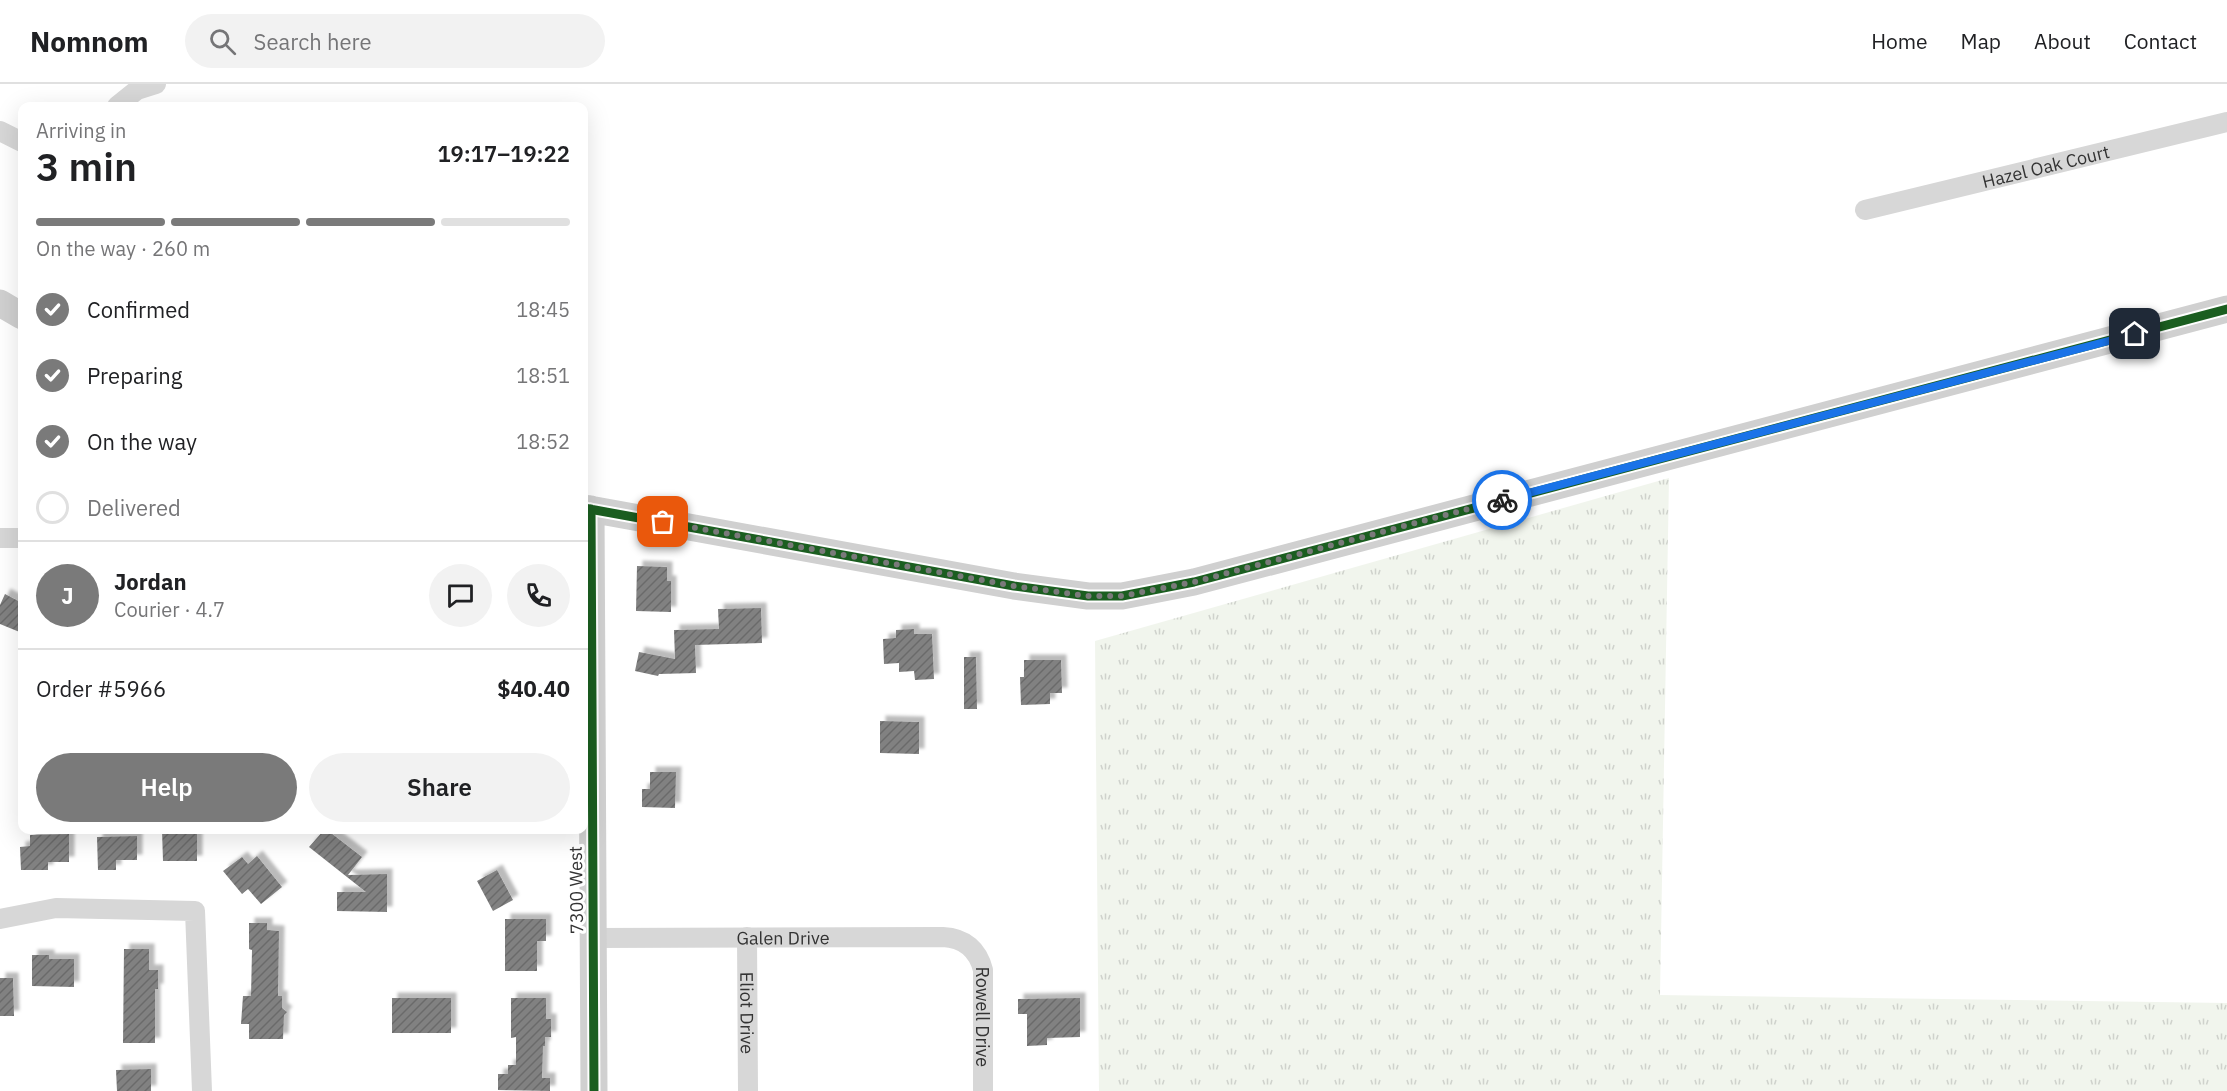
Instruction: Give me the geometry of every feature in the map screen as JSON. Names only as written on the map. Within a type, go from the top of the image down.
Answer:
[{"type":"main road","points":[[0,303],[18,314]]},
{"type":"main road","points":[[588,508],[1014,586],[1088,596],[1122,596],[1194,582],[2227,309]]},
{"type":"main road","name":"7300 West","points":[[588,580],[594,1091]]},
{"type":"street","points":[[122,102],[137,90],[156,84]]},
{"type":"street","name":"Hazel Oak Court","points":[[1865,210],[2227,122]]},
{"type":"street","points":[[0,131],[18,140]]},
{"type":"street","points":[[0,538],[18,538]]},
{"type":"street","points":[[0,919],[56,908],[195,910],[202,1091]]},
{"type":"street","name":"Eliot Drive","points":[[747,937],[748,1091]]},
{"type":"street","name":"Galen Drive","points":[[593,938],[951,937],[971,947]]},
{"type":"street","name":"Rowell Drive","points":[[971,947],[977,954],[983,970],[983,1091]]},
{"type":"green space","points":[[1669,478],[1660,995],[2227,1003],[2227,1091],[1099,1091],[1095,641]]},
{"type":"building","points":[[637,566],[667,567],[667,581],[671,581],[671,612],[636,611]]},
{"type":"building","points":[[5,594],[18,601],[18,631],[0,624],[0,605]]},
{"type":"building","points":[[761,608],[762,643],[695,645],[696,673],[659,674],[658,676],[635,671],[639,652],[675,659],[674,630],[719,629],[718,609]]},
{"type":"building","points":[[914,629],[914,634],[932,634],[934,679],[915,680],[914,671],[899,672],[899,663],[884,664],[883,639],[896,638],[896,630]]},
{"type":"building","points":[[964,657],[976,657],[977,709],[964,709]]},
{"type":"building","points":[[1024,660],[1061,660],[1062,693],[1050,693],[1050,704],[1021,705],[1020,677],[1024,677]]},
{"type":"building","points":[[880,721],[919,722],[919,754],[880,753]]},
{"type":"building","points":[[650,772],[676,772],[675,808],[642,807],[642,789],[650,789]]},
{"type":"building","points":[[69,834],[69,862],[48,862],[48,870],[21,870],[20,847],[30,846],[30,835]]},
{"type":"building","points":[[162,834],[197,834],[197,861],[163,861]]},
{"type":"building","points":[[320,834],[332,834],[362,857],[348,875],[387,874],[387,912],[337,911],[337,892],[366,892],[309,847]]},
{"type":"building","points":[[137,836],[137,860],[116,860],[116,870],[98,870],[97,837]]},
{"type":"building","points":[[257,856],[282,887],[261,904],[248,889],[242,894],[223,871],[242,857],[248,864]]},
{"type":"building","points":[[497,870],[513,900],[493,911],[477,881]]},
{"type":"building","points":[[505,919],[546,919],[546,941],[537,941],[537,971],[505,971]]},
{"type":"building","points":[[249,923],[267,923],[267,930],[279,931],[278,996],[282,996],[282,1008],[287,1012],[284,1015],[283,1039],[249,1039],[249,1024],[241,1024],[243,996],[251,996],[252,950],[249,949]]},
{"type":"building","points":[[124,949],[149,949],[149,970],[158,970],[158,989],[155,989],[155,1043],[123,1043]]},
{"type":"building","points":[[32,955],[49,955],[49,959],[74,959],[74,987],[32,986]]},
{"type":"building","points":[[0,978],[13,978],[14,1016],[0,1016]]},
{"type":"building","points":[[392,998],[451,998],[451,1033],[392,1033]]},
{"type":"building","points":[[511,998],[546,998],[546,1019],[551,1019],[551,1037],[545,1037],[545,1046],[543,1046],[542,1078],[550,1078],[550,1091],[498,1090],[498,1074],[508,1074],[508,1065],[516,1065],[516,1037],[511,1038]]},
{"type":"building","points":[[1080,998],[1080,1037],[1047,1038],[1047,1045],[1027,1046],[1027,1014],[1018,1014],[1018,999]]},
{"type":"building","points":[[151,1069],[151,1091],[117,1091],[116,1070]]},
{"type":"cycle path","points":[[588,509],[1014,586],[1088,596],[1122,596],[1194,582],[2227,309]]},
{"type":"cycle path","points":[[591,509],[594,1091]]},
{"type":"way so far","points":[[663,522],[1014,586],[1088,596],[1122,596],[1194,582],[1502,500]]},
{"type":"route","points":[[1502,500],[2135,334]]}]
